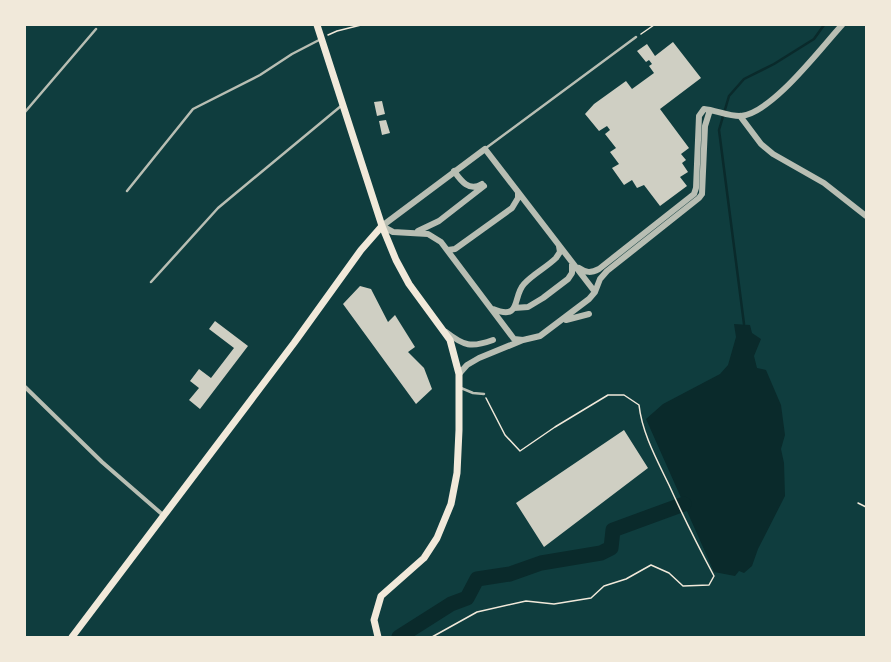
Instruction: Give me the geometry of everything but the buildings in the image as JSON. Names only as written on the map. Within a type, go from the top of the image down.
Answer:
[{"type":"main road","points":[[317,25],[382,226],[396,260],[409,284],[450,340],[461,388],[456,473],[451,504],[437,538],[424,558],[381,596],[374,620],[378,637]]},
{"type":"main road","points":[[72,637],[294,343],[361,250],[382,226]]},
{"type":"street","points":[[572,262],[584,272],[593,272],[599,269],[694,194],[696,188],[699,116],[704,109],[740,116],[760,109],[787,86],[842,25]]},
{"type":"street","points":[[459,374],[467,365],[479,358],[523,340],[540,336],[559,323],[589,300],[595,292],[600,279],[607,271],[699,198],[702,194],[706,118],[710,110]]},
{"type":"street","points":[[740,116],[762,144],[773,154],[824,183],[866,216]]},
{"type":"street","points":[[523,340],[514,338],[448,250],[435,237],[428,234],[393,232],[382,226],[485,149],[595,292]]},
{"type":"street","points":[[411,233],[429,227],[483,185],[475,188],[470,187],[466,185],[454,171]]},
{"type":"street","points":[[448,250],[452,251],[512,208],[518,198],[518,192]]},
{"type":"street","points":[[492,308],[502,312],[509,312],[514,308],[524,284],[556,258],[560,252],[559,246]]},
{"type":"street","points":[[514,308],[528,307],[535,304],[568,279],[573,269],[572,262]]},
{"type":"street","points":[[559,323],[589,314]]},
{"type":"street","points":[[443,330],[464,345],[473,345],[493,340]]},
{"type":"street","points":[[25,387],[102,462],[163,515]]},
{"type":"lane","points":[[25,112],[96,29]]},
{"type":"lane","points":[[485,149],[636,38]]},
{"type":"lane","points":[[127,191],[193,109],[260,75],[292,54],[321,39]]},
{"type":"lane","points":[[151,282],[218,208],[343,104]]},
{"type":"lane","points":[[461,388],[473,393],[484,394]]},
{"type":"path","points":[[321,39],[337,31],[362,25]]},
{"type":"path","points":[[636,38],[654,25]]},
{"type":"path","points":[[432,637],[478,612],[526,601],[554,604],[591,598],[604,586],[626,579],[651,565],[669,573],[683,586],[709,585],[714,576],[675,500],[646,433],[640,417],[639,405],[624,395],[608,395],[555,427],[520,451],[505,435],[484,394]]},
{"type":"path","points":[[858,503],[866,507]]},
{"type":"water","points":[[734,324],[750,325],[752,333],[761,339],[754,356],[757,368],[766,370],[781,405],[785,435],[781,449],[784,463],[785,496],[758,549],[752,566],[744,573],[739,571],[735,576],[714,572],[646,419],[663,404],[720,374],[728,365],[736,337]]},
{"type":"waterway","points":[[744,324],[719,130],[729,96],[744,79],[774,64],[814,39],[824,25]]},
{"type":"waterway","points":[[399,637],[451,604],[467,598],[477,579],[510,574],[541,563],[601,553],[611,548],[613,530],[684,504]]}]
